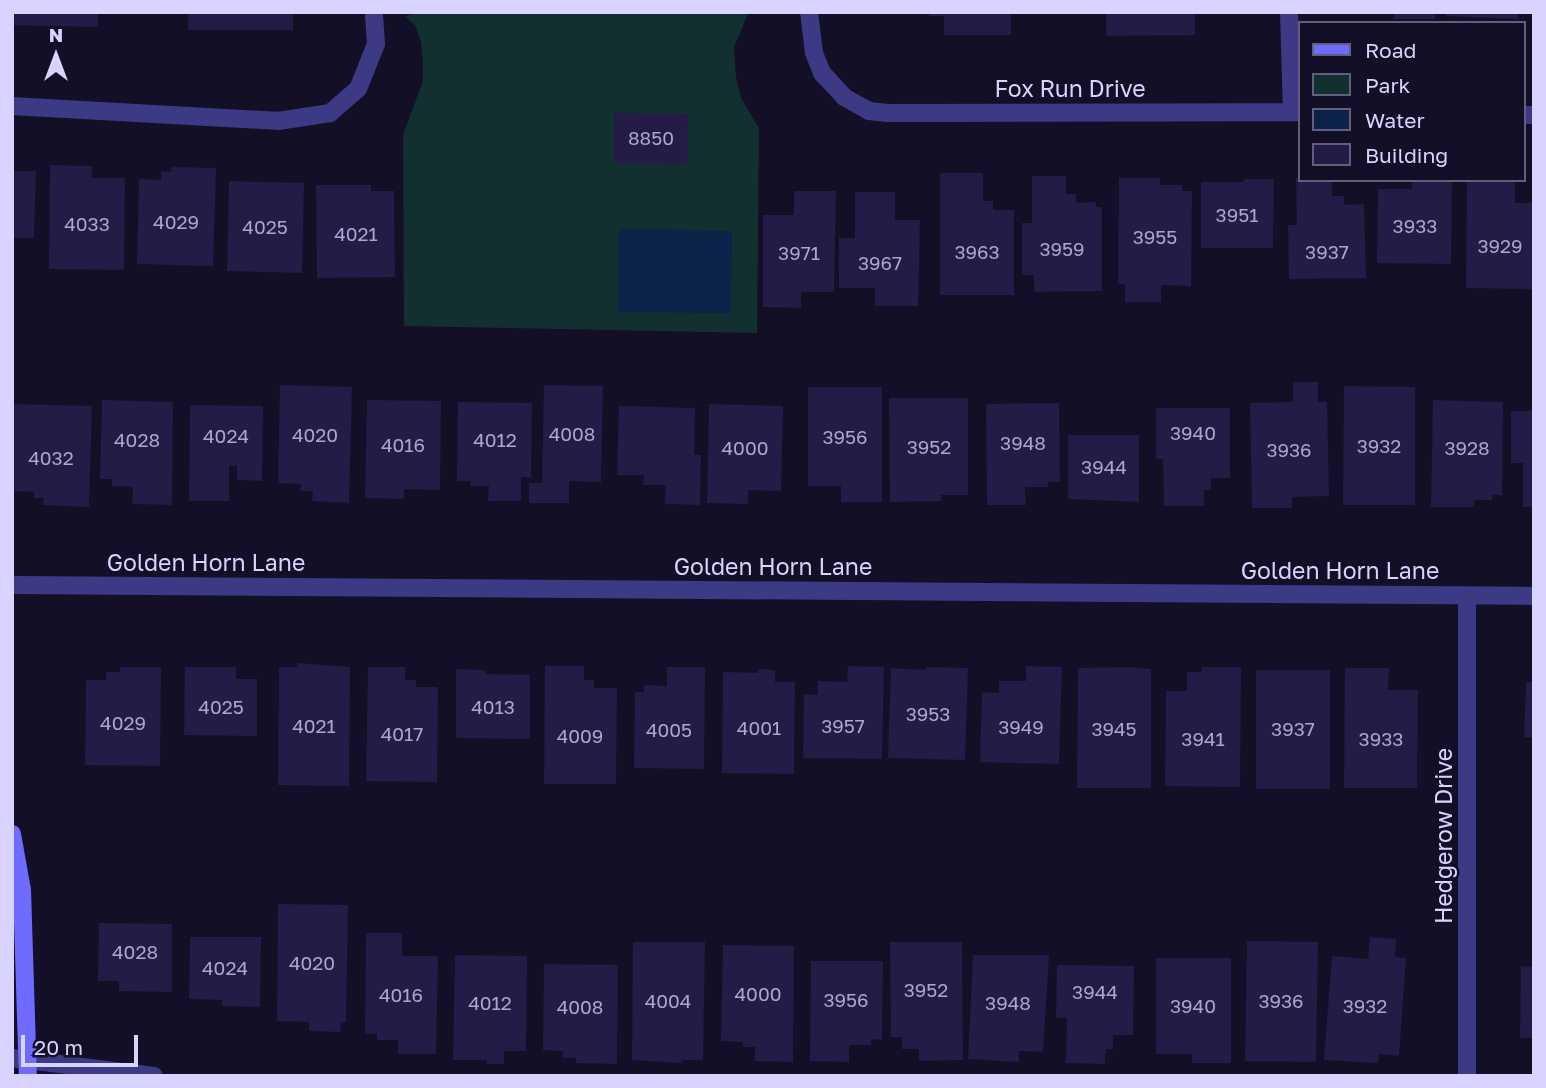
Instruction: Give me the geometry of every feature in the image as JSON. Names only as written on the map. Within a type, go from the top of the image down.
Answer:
[{"type":"street","points":[[12,106],[278,121],[330,113],[358,89],[376,44],[374,12]]},
{"type":"street","name":"Fox Run Drive","points":[[809,12],[814,53],[822,73],[844,97],[869,111],[1295,112]]},
{"type":"street","points":[[1289,12],[1295,112]]},
{"type":"street","name":"Golden Horn Lane","points":[[12,585],[1534,596]]},
{"type":"street","name":"Hedgerow Drive","points":[[1468,596],[1468,1076]]},
{"type":"street","points":[[12,834],[22,890],[23,1064],[154,1076]]},
{"type":"green space","points":[[420,12],[749,12],[734,47],[736,78],[742,100],[759,128],[757,333],[404,326],[403,135],[423,81],[421,42],[415,25],[405,16]]},
{"type":"water","points":[[619,229],[732,231],[731,313],[618,312]]},
{"type":"building","points":[[12,12],[98,12],[98,27],[12,25]]},
{"type":"building","points":[[188,12],[293,12],[293,30],[188,30]]},
{"type":"building","points":[[929,12],[1011,12],[1011,35],[944,35],[944,16],[929,16]]},
{"type":"building","points":[[1106,12],[1195,12],[1195,35],[1106,36]]},
{"type":"building","points":[[1394,12],[1435,12],[1435,19],[1394,19]]},
{"type":"building","points":[[1446,12],[1518,12],[1518,19],[1446,16]]},
{"type":"building","points":[[614,113],[688,114],[687,164],[614,163]]},
{"type":"building","points":[[50,165],[92,166],[92,178],[125,178],[124,270],[49,269]]},
{"type":"building","points":[[172,167],[216,168],[213,266],[137,264],[139,179],[161,180],[161,171],[171,172]]},
{"type":"building","points":[[12,171],[36,171],[34,238],[12,238]]},
{"type":"building","points":[[940,173],[983,173],[983,201],[993,201],[993,210],[1014,210],[1014,295],[940,295]]},
{"type":"building","points":[[1032,176],[1066,176],[1066,194],[1076,194],[1076,203],[1096,202],[1096,207],[1102,207],[1102,291],[1034,292],[1034,275],[1022,275],[1022,223],[1032,223]]},
{"type":"building","points":[[1119,178],[1160,178],[1160,185],[1182,185],[1182,191],[1192,191],[1191,286],[1161,285],[1161,302],[1125,302],[1125,284],[1118,284]]},
{"type":"building","points":[[1296,178],[1298,182],[1332,182],[1332,196],[1344,196],[1344,205],[1364,204],[1366,278],[1289,279],[1288,225],[1297,225]]},
{"type":"building","points":[[1244,179],[1274,179],[1273,248],[1201,248],[1201,182],[1244,182]]},
{"type":"building","points":[[229,181],[304,183],[302,273],[227,271]]},
{"type":"building","points":[[1412,182],[1452,182],[1451,264],[1377,263],[1378,189],[1412,189]]},
{"type":"building","points":[[1467,182],[1515,182],[1515,203],[1534,203],[1534,289],[1466,288]]},
{"type":"building","points":[[316,185],[371,185],[371,191],[394,191],[395,277],[317,278]]},
{"type":"building","points":[[794,191],[836,191],[834,292],[801,292],[801,308],[763,307],[763,215],[794,215]]},
{"type":"building","points":[[855,192],[895,192],[895,220],[920,220],[918,306],[875,306],[875,288],[839,288],[839,238],[855,238]]},
{"type":"building","points":[[1293,382],[1318,382],[1318,402],[1327,402],[1329,496],[1292,497],[1292,508],[1252,508],[1250,403],[1293,402]]},
{"type":"building","points":[[280,385],[352,387],[349,503],[312,501],[313,491],[300,491],[301,484],[278,483]]},
{"type":"building","points":[[544,385],[603,386],[601,482],[569,481],[569,503],[529,503],[529,483],[542,483]]},
{"type":"building","points":[[1344,386],[1415,387],[1415,505],[1343,505]]},
{"type":"building","points":[[808,387],[882,387],[882,502],[841,502],[841,486],[808,486]]},
{"type":"building","points":[[889,398],[968,398],[968,495],[941,495],[941,501],[890,502]]},
{"type":"building","points":[[102,400],[173,402],[172,505],[132,504],[133,487],[112,486],[112,479],[100,479]]},
{"type":"building","points":[[367,400],[441,401],[440,490],[404,489],[404,499],[365,498]]},
{"type":"building","points":[[1433,400],[1503,402],[1502,495],[1493,495],[1492,500],[1474,500],[1474,507],[1431,507]]},
{"type":"building","points":[[458,402],[532,403],[531,478],[521,477],[521,501],[488,501],[489,486],[470,486],[471,481],[457,481]]},
{"type":"building","points":[[1059,403],[1060,482],[1048,482],[1048,487],[1025,487],[1026,505],[987,505],[986,404]]},
{"type":"building","points":[[13,404],[92,406],[89,507],[43,505],[44,498],[34,498],[34,492],[12,491]]},
{"type":"building","points":[[709,404],[783,406],[781,491],[748,490],[748,504],[707,503]]},
{"type":"building","points":[[190,405],[263,406],[262,481],[237,480],[237,466],[229,466],[229,501],[189,501]]},
{"type":"building","points":[[619,406],[695,408],[694,455],[701,455],[700,505],[665,504],[666,485],[643,485],[644,475],[617,475]]},
{"type":"building","points":[[1156,408],[1230,408],[1230,478],[1211,478],[1211,490],[1204,490],[1204,506],[1164,506],[1163,459],[1156,459]]},
{"type":"building","points":[[1511,411],[1534,411],[1534,507],[1523,507],[1523,463],[1511,463]]},
{"type":"building","points":[[1068,435],[1139,435],[1139,502],[1068,499]]},
{"type":"building","points":[[297,663],[350,667],[349,786],[278,785],[279,667],[297,667]]},
{"type":"building","points":[[545,666],[584,666],[584,680],[594,680],[594,688],[617,688],[616,784],[544,784]]},
{"type":"building","points":[[848,666],[884,667],[882,759],[803,758],[804,694],[818,695],[818,681],[847,682]]},
{"type":"building","points":[[1026,666],[1062,667],[1059,764],[980,762],[982,692],[999,693],[999,681],[1026,681]]},
{"type":"building","points":[[120,667],[161,667],[160,766],[85,765],[86,680],[106,680],[106,672],[120,672]]},
{"type":"building","points":[[185,667],[236,667],[236,679],[257,679],[257,736],[184,735]]},
{"type":"building","points":[[368,667],[405,667],[405,680],[416,680],[416,687],[438,687],[437,782],[366,781]]},
{"type":"building","points":[[667,667],[705,667],[704,769],[634,768],[635,692],[644,692],[644,685],[667,686]]},
{"type":"building","points":[[926,667],[968,668],[965,760],[888,758],[891,668],[926,670]]},
{"type":"building","points":[[1202,667],[1241,667],[1240,787],[1165,786],[1166,691],[1187,691],[1187,672],[1202,672]]},
{"type":"building","points":[[1078,668],[1151,669],[1151,788],[1077,788]]},
{"type":"building","points":[[1345,668],[1389,668],[1388,690],[1418,690],[1417,788],[1344,788]]},
{"type":"building","points":[[456,669],[485,670],[485,674],[530,675],[530,739],[456,738]]},
{"type":"building","points":[[758,669],[775,670],[775,682],[795,682],[794,774],[722,773],[723,672],[758,673]]},
{"type":"building","points":[[1256,670],[1330,670],[1330,789],[1256,789]]},
{"type":"building","points":[[1526,682],[1534,682],[1534,737],[1524,737]]},
{"type":"building","points":[[278,904],[348,905],[346,1022],[341,1022],[340,1032],[309,1031],[309,1022],[277,1021]]},
{"type":"building","points":[[99,923],[172,924],[172,992],[119,991],[119,981],[98,981]]},
{"type":"building","points":[[366,933],[402,933],[402,956],[438,956],[436,1054],[398,1054],[398,1040],[377,1040],[377,1034],[365,1034]]},
{"type":"building","points":[[190,937],[261,937],[260,1007],[222,1006],[222,1000],[189,999]]},
{"type":"building","points":[[1370,937],[1396,939],[1395,957],[1406,958],[1399,1056],[1379,1054],[1378,1063],[1324,1060],[1332,956],[1368,959]]},
{"type":"building","points":[[1247,941],[1318,942],[1316,1062],[1245,1061]]},
{"type":"building","points":[[633,942],[705,942],[703,1060],[682,1060],[681,1063],[632,1060]]},
{"type":"building","points":[[890,942],[962,942],[963,1060],[919,1061],[919,1049],[902,1049],[902,1037],[891,1037]]},
{"type":"building","points":[[723,945],[794,946],[793,1062],[755,1061],[755,1047],[743,1047],[743,1042],[721,1041]]},
{"type":"building","points":[[455,955],[527,956],[526,1051],[504,1051],[504,1064],[487,1064],[487,1060],[453,1060]]},
{"type":"building","points":[[973,955],[1049,955],[1043,1052],[1019,1051],[1019,1062],[968,1059]]},
{"type":"building","points":[[1156,958],[1231,958],[1231,1063],[1192,1063],[1192,1054],[1156,1054]]},
{"type":"building","points":[[811,961],[883,961],[882,1040],[871,1039],[871,1045],[849,1045],[849,1062],[810,1061]]},
{"type":"building","points":[[544,964],[618,965],[617,1064],[576,1063],[576,1058],[563,1058],[563,1051],[543,1050]]},
{"type":"building","points":[[1057,965],[1134,966],[1133,1035],[1113,1035],[1113,1049],[1106,1049],[1105,1064],[1066,1063],[1067,1018],[1056,1018]]},
{"type":"building","points":[[1521,966],[1534,967],[1534,1038],[1520,1038]]}]
